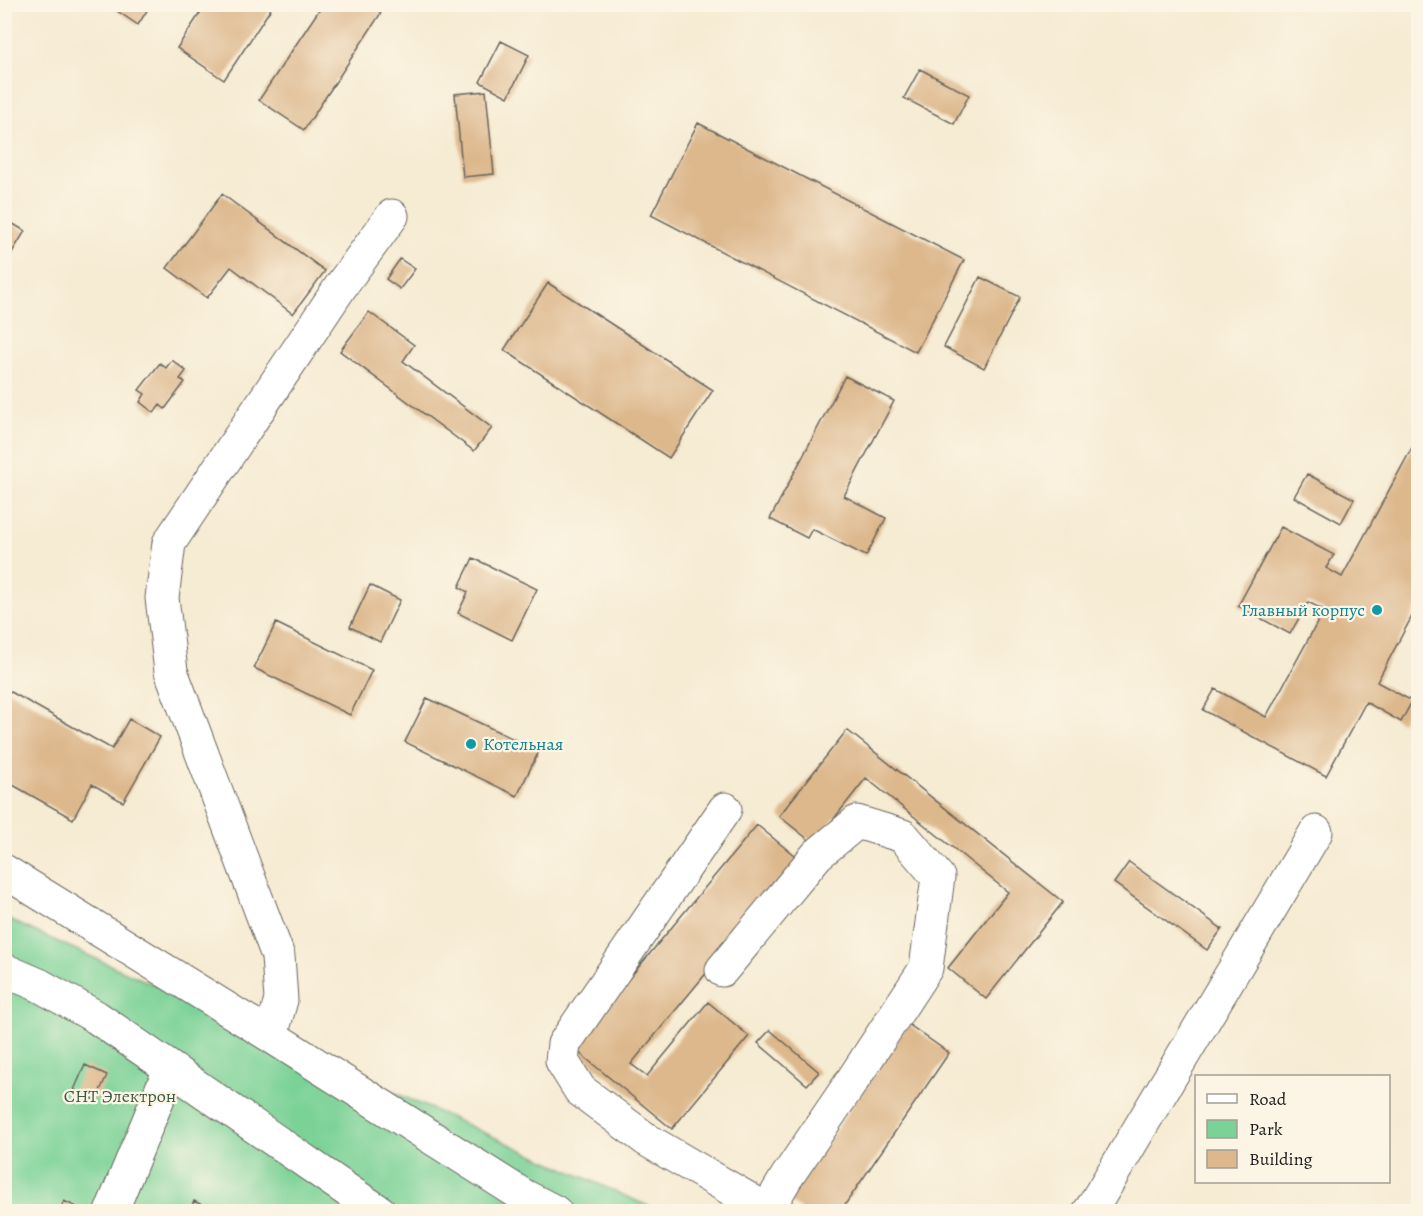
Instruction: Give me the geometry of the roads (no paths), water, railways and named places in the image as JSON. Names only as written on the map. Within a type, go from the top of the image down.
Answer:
[{"type":"street","points":[[271,1036],[281,1000],[278,956],[171,671],[162,598],[169,543],[343,284],[392,216]]},
{"type":"street","points":[[722,970],[817,855],[857,822],[903,836],[938,877],[926,968],[786,1178],[767,1211],[647,1140],[580,1090],[562,1062],[564,1044],[725,809]]},
{"type":"street","points":[[1089,1212],[1316,832]]},
{"type":"street","points":[[4,871],[513,1189],[555,1212]]},
{"type":"street","points":[[4,970],[39,985],[96,1017],[361,1207]]},
{"type":"street","points":[[111,1212],[170,1069]]},
{"type":"place","name":"Главный корпус","points":[[1377,610]]},
{"type":"place","name":"Котельная","points":[[471,744]]},
{"type":"park label","name":"СНТ Электрон","points":[[120,1096]]}]
